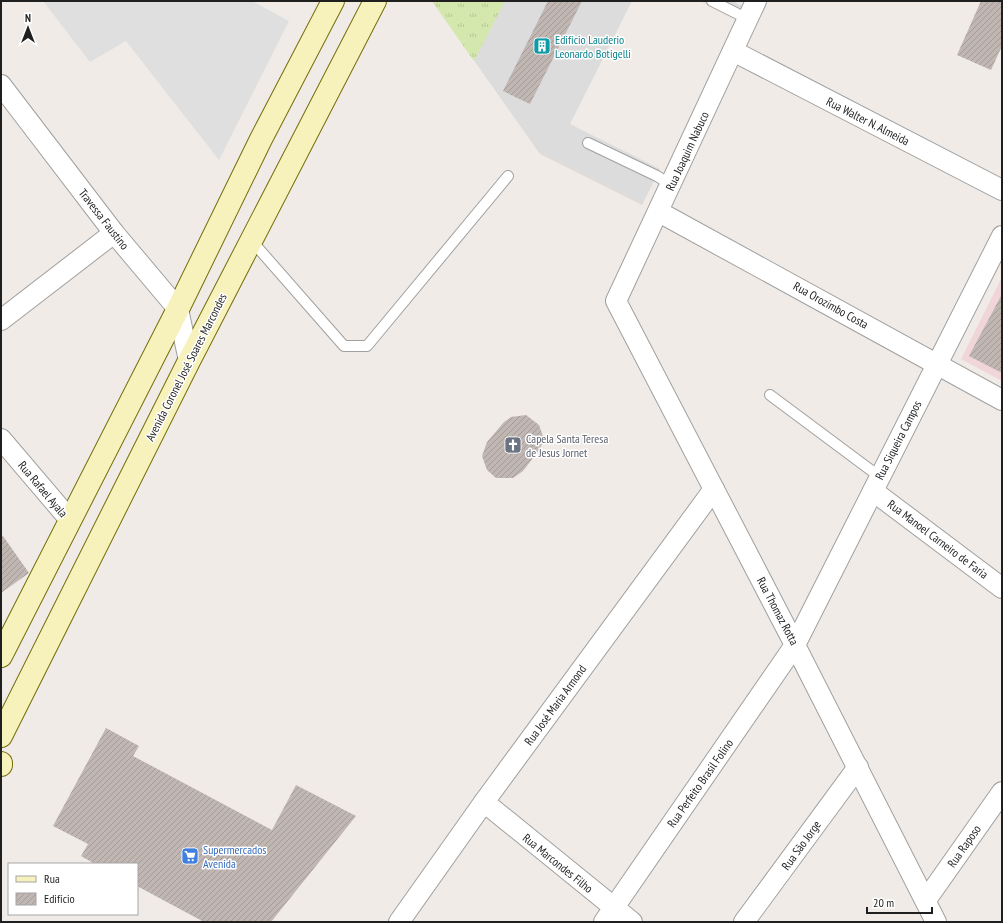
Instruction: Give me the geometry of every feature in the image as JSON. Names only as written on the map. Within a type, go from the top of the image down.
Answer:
[{"type":"main road","points":[[1,656],[178,309],[261,139],[333,1]]},
{"type":"main road","name":"Avenida Coronel José Soares Marcondes","points":[[1,736],[189,361],[375,1]]},
{"type":"street","name":"Rua Joaquim Nabuco","points":[[616,301],[659,212],[752,10]]},
{"type":"street","name":"Rua Walter N. Almeida","points":[[733,51],[1002,190]]},
{"type":"street","name":"Travessa Faustino","points":[[1,85],[114,233],[178,309],[189,361]]},
{"type":"street","name":"Rua Orozimbo Costa","points":[[659,212],[937,363],[1002,400]]},
{"type":"street","points":[[1,320],[114,233]]},
{"type":"street","name":"Rua Siqueira Campos","points":[[795,644],[1002,236]]},
{"type":"street","name":"Rua Thomaz Rotta","points":[[616,301],[795,644],[936,922]]},
{"type":"street","name":"Rua Rafael Ayala","points":[[1,439],[70,520]]},
{"type":"street","name":"Rua Manoel Carneiro de Faria","points":[[877,484],[1002,588]]},
{"type":"street","name":"Rua José Maria Armond","points":[[399,922],[484,802],[714,489]]},
{"type":"street","name":"Rua Perfeito Brasil Folino","points":[[609,915],[795,644]]},
{"type":"street","name":"Rua São Jorge","points":[[744,922],[858,767]]},
{"type":"street","name":"Rua Raposo","points":[[926,900],[1002,792]]},
{"type":"street","name":"Rua Marcondes Filho","points":[[484,802],[609,915],[632,922]]},
{"type":"lane","points":[[712,1],[752,10]]},
{"type":"lane","points":[[588,143],[657,176],[671,185]]},
{"type":"lane","points":[[251,240],[344,346],[367,346],[508,176]]},
{"type":"lane","points":[[770,395],[877,484]]},
{"type":"shaded area","points":[[43,1],[252,1],[289,21],[219,160],[126,41],[90,62]]},
{"type":"shaded area","points":[[432,1],[632,1],[570,124],[660,169],[642,205],[540,154]]},
{"type":"shaded area","points":[[700,1],[732,1],[742,6],[736,19]]},
{"type":"shaded area","points":[[1002,277],[1002,381],[961,359]]},
{"type":"green space","points":[[432,1],[505,1],[474,61]]},
{"type":"building","name":"Edifício Lauderio Leonardo Botigelli","points":[[548,1],[582,1],[530,104],[503,91]]},
{"type":"building","points":[[981,1],[1002,2],[1002,46],[991,70],[957,55]]},
{"type":"building","points":[[1002,294],[1002,373],[969,356]]},
{"type":"building","name":"Capela Santa Teresa de Jesus Jornet","points":[[526,415],[539,425],[544,439],[540,449],[523,471],[513,478],[496,478],[487,470],[482,456],[487,442],[504,422],[511,417]]},
{"type":"building","points":[[3,536],[29,573],[1,593],[1,537]]},
{"type":"building","points":[[106,728],[139,746],[133,756],[272,830],[296,785],[356,816],[271,922],[204,922],[138,887],[138,863],[93,863],[81,856],[88,844],[53,826]]},
{"type":"place","name":"Edifício Lauderio Leonardo Botigelli","points":[[542,46]]},
{"type":"place","name":"Capela Santa Teresa de Jesus Jornet","points":[[513,445]]},
{"type":"place","name":"Supermercados Avenida","points":[[190,856]]}]
